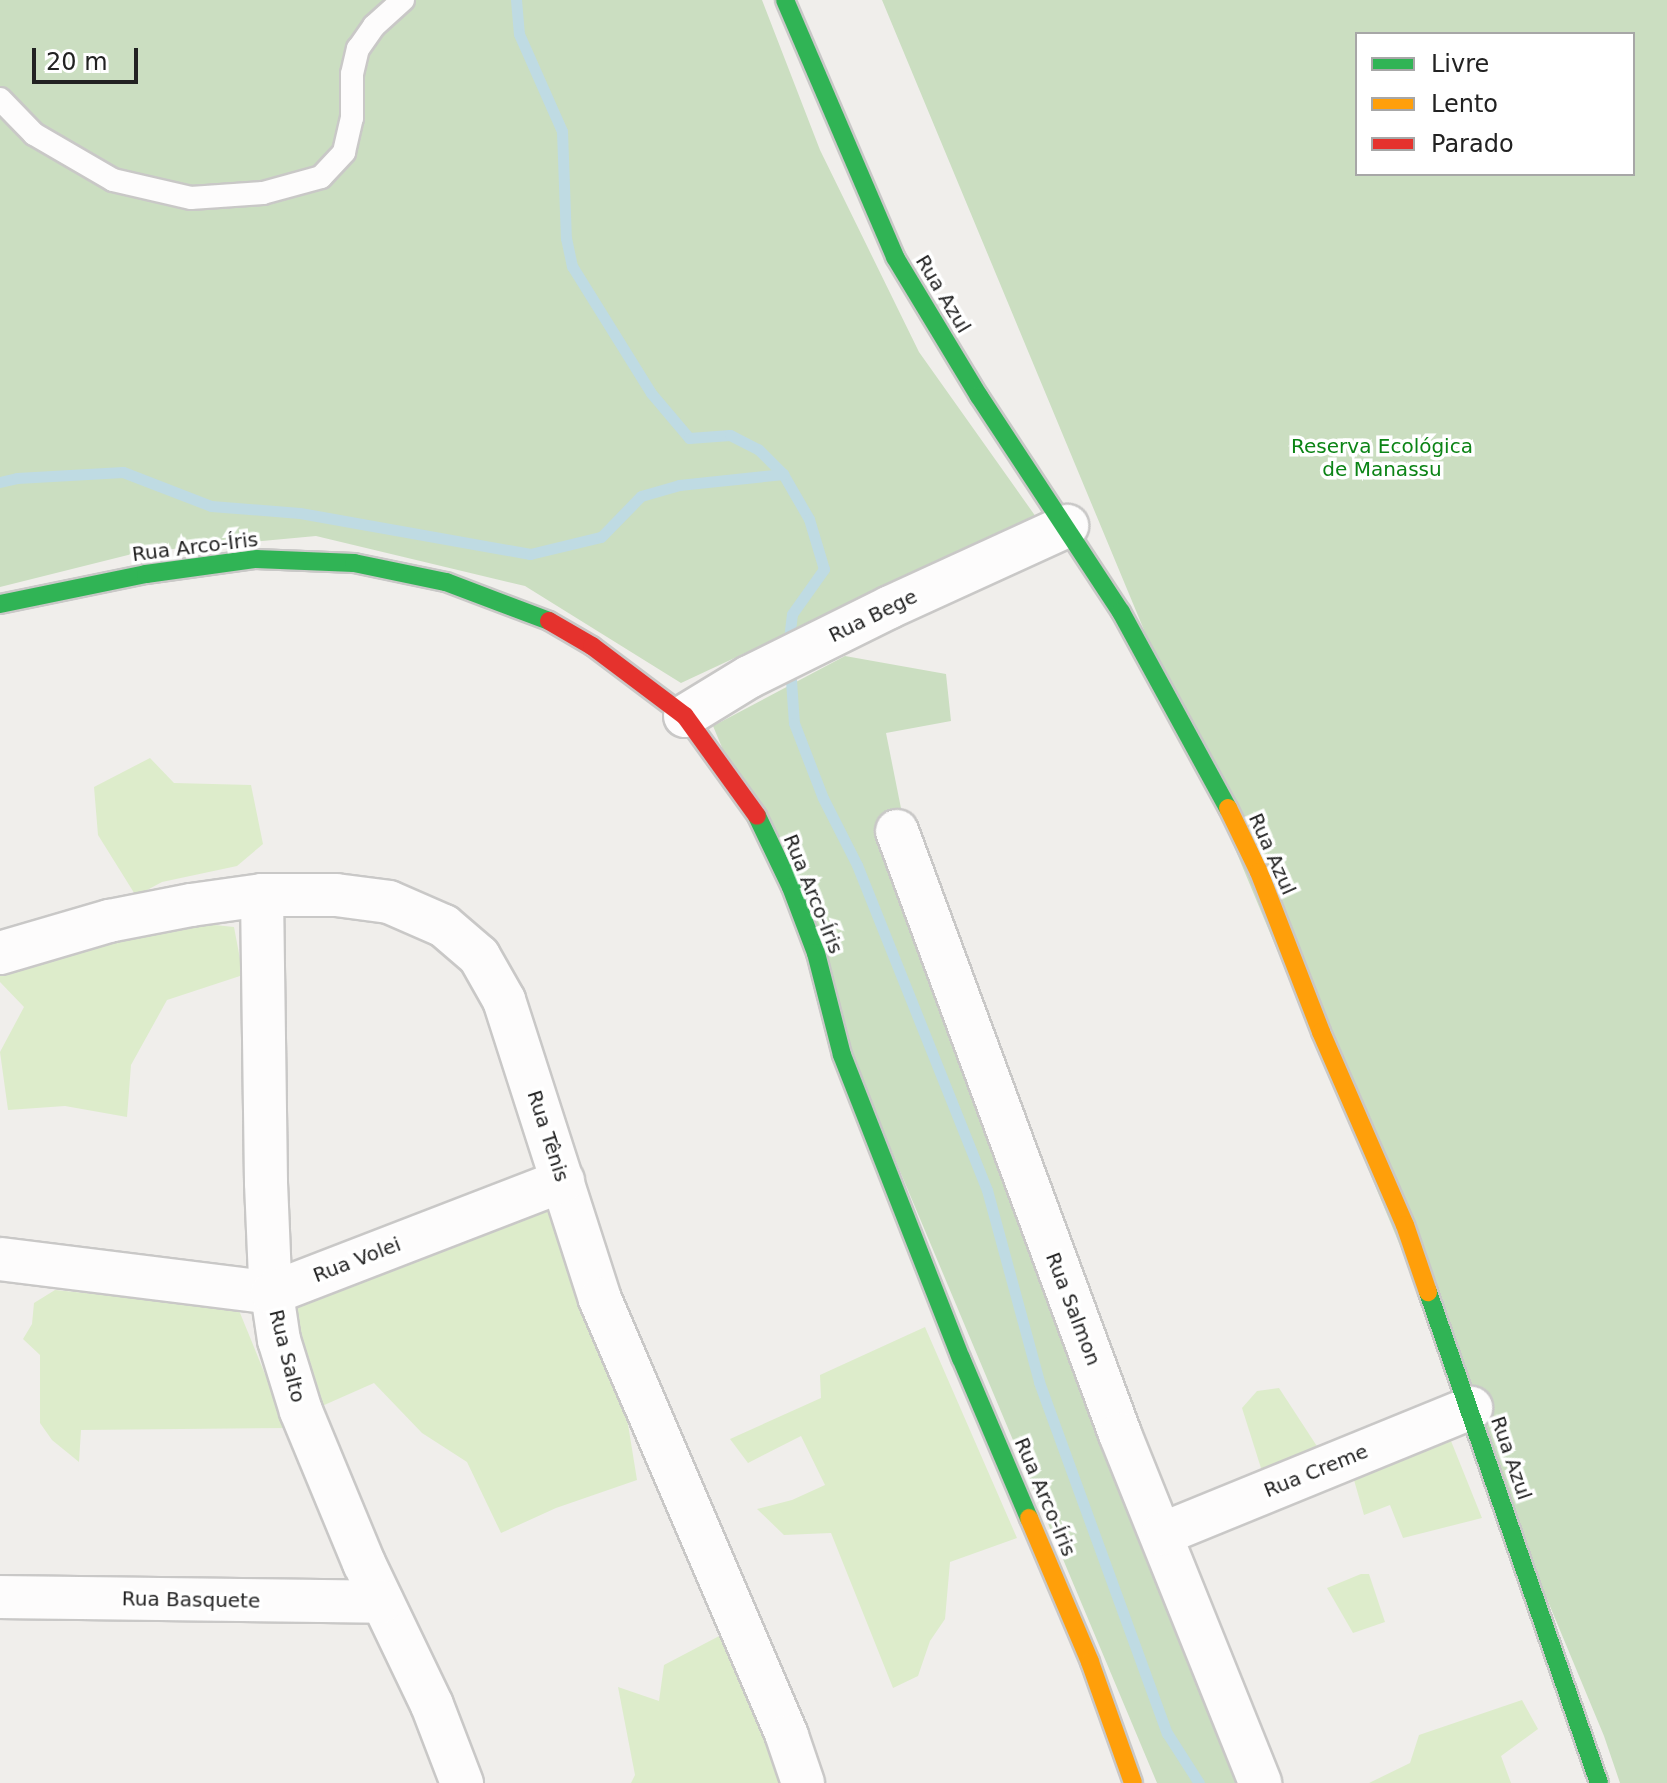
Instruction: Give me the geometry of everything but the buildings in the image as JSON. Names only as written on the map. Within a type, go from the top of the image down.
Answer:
[{"type":"street","name":"Rua Azul","points":[[785,0],[895,257],[979,396],[1121,612],[1201,754],[1259,872],[1321,1032],[1405,1225],[1599,1783]]},
{"type":"street","name":"Rua Bege","points":[[685,716],[767,668],[1067,526]]},
{"type":"street","name":"Rua Arco-Íris","points":[[0,604],[146,574],[256,559],[354,563],[446,582],[537,614],[592,646],[685,716],[751,805],[791,887],[816,953],[842,1055],[853,1084],[961,1358],[1090,1662],[1133,1783]]},
{"type":"street","name":"Rua Salmon","points":[[897,831],[1017,1163],[1120,1434],[1260,1783]]},
{"type":"street","name":"Rua Tênis","points":[[0,953],[109,921],[262,895],[336,895],[389,902],[444,926],[479,956],[504,1000],[600,1299],[787,1736],[803,1783]]},
{"type":"street","name":"Rua Salto","points":[[262,895],[266,1183],[272,1293],[279,1340],[301,1411],[382,1602],[432,1705],[462,1783]]},
{"type":"street","name":"Rua Volei","points":[[0,1259],[272,1293],[563,1181]]},
{"type":"street","name":"Rua Creme","points":[[1162,1534],[1471,1408]]},
{"type":"street","name":"Rua Basquete","points":[[0,1597],[382,1602]]},
{"type":"lane","points":[[0,99],[34,134],[113,180],[191,198],[263,193],[321,177],[344,152],[352,118],[352,74],[358,49],[374,26],[403,0]]},
{"type":"green space","points":[[0,0],[762,0],[820,150],[919,352],[1036,517],[681,683],[525,586],[316,536],[140,552],[0,587]]},
{"type":"green space","name":"Reserva Ecológica de Manassu","points":[[882,0],[1667,0],[1667,1783],[1620,1783],[1604,1736]]},
{"type":"green space","points":[[845,656],[946,674],[951,721],[886,733],[931,959],[1242,1783],[1157,1783],[713,726]]},
{"type":"green space","points":[[150,758],[174,783],[251,785],[263,844],[237,866],[162,882],[136,896],[98,835],[94,787]]},
{"type":"green space","points":[[186,922],[234,927],[243,975],[167,1000],[131,1065],[127,1117],[65,1106],[8,1110],[0,1052],[24,1007],[0,982],[0,973]]},
{"type":"green space","points":[[553,1195],[627,1418],[637,1480],[556,1508],[501,1533],[467,1462],[422,1433],[374,1383],[313,1410],[283,1301]]},
{"type":"green space","points":[[55,1290],[238,1308],[287,1428],[81,1430],[79,1462],[52,1440],[40,1423],[40,1355],[23,1339],[32,1324],[34,1303]]},
{"type":"green space","points":[[925,1327],[1017,1538],[950,1562],[945,1619],[930,1641],[918,1676],[893,1688],[831,1533],[784,1535],[757,1509],[792,1500],[825,1485],[801,1436],[748,1463],[730,1439],[821,1398],[820,1375]]},
{"type":"green space","points":[[1279,1388],[1324,1457],[1267,1487],[1242,1408],[1257,1391]]},
{"type":"green space","points":[[1451,1441],[1482,1518],[1403,1538],[1390,1505],[1364,1515],[1352,1473]]},
{"type":"green space","points":[[1361,1574],[1369,1574],[1385,1622],[1353,1633],[1327,1588]]},
{"type":"green space","points":[[723,1634],[785,1783],[631,1783],[635,1775],[618,1687],[659,1701],[664,1665]]},
{"type":"green space","points":[[1522,1700],[1538,1729],[1501,1756],[1511,1783],[1369,1783],[1410,1763],[1419,1735]]},
{"type":"waterway","points":[[516,0],[519,34],[562,131],[566,238],[572,266],[651,393],[689,438],[730,435],[758,449],[783,474],[809,519],[824,569],[792,614],[788,645]]},
{"type":"waterway","points":[[0,482],[17,478],[123,472],[211,506],[300,513],[530,554],[601,537],[641,496],[679,485],[783,474]]},
{"type":"waterway","points":[[790,666],[794,723],[823,798],[857,865],[987,1190],[1039,1382],[1167,1733],[1199,1783]]},
{"type":"traffic: fast","points":[[785,0],[895,257],[979,396],[1121,612],[1228,808]]},
{"type":"traffic: fast","points":[[0,604],[146,574],[256,559],[354,563],[446,582],[549,621]]},
{"type":"traffic: fast","points":[[757,816],[791,887],[816,953],[842,1055],[961,1358],[1029,1518]]},
{"type":"traffic: fast","points":[[1428,1292],[1599,1783]]},
{"type":"traffic: slow","points":[[1228,808],[1259,872],[1321,1032],[1405,1225],[1428,1292]]},
{"type":"traffic: slow","points":[[1029,1518],[1090,1662],[1133,1783]]},
{"type":"traffic: jam","points":[[549,621],[592,646],[685,716],[757,816]]}]
